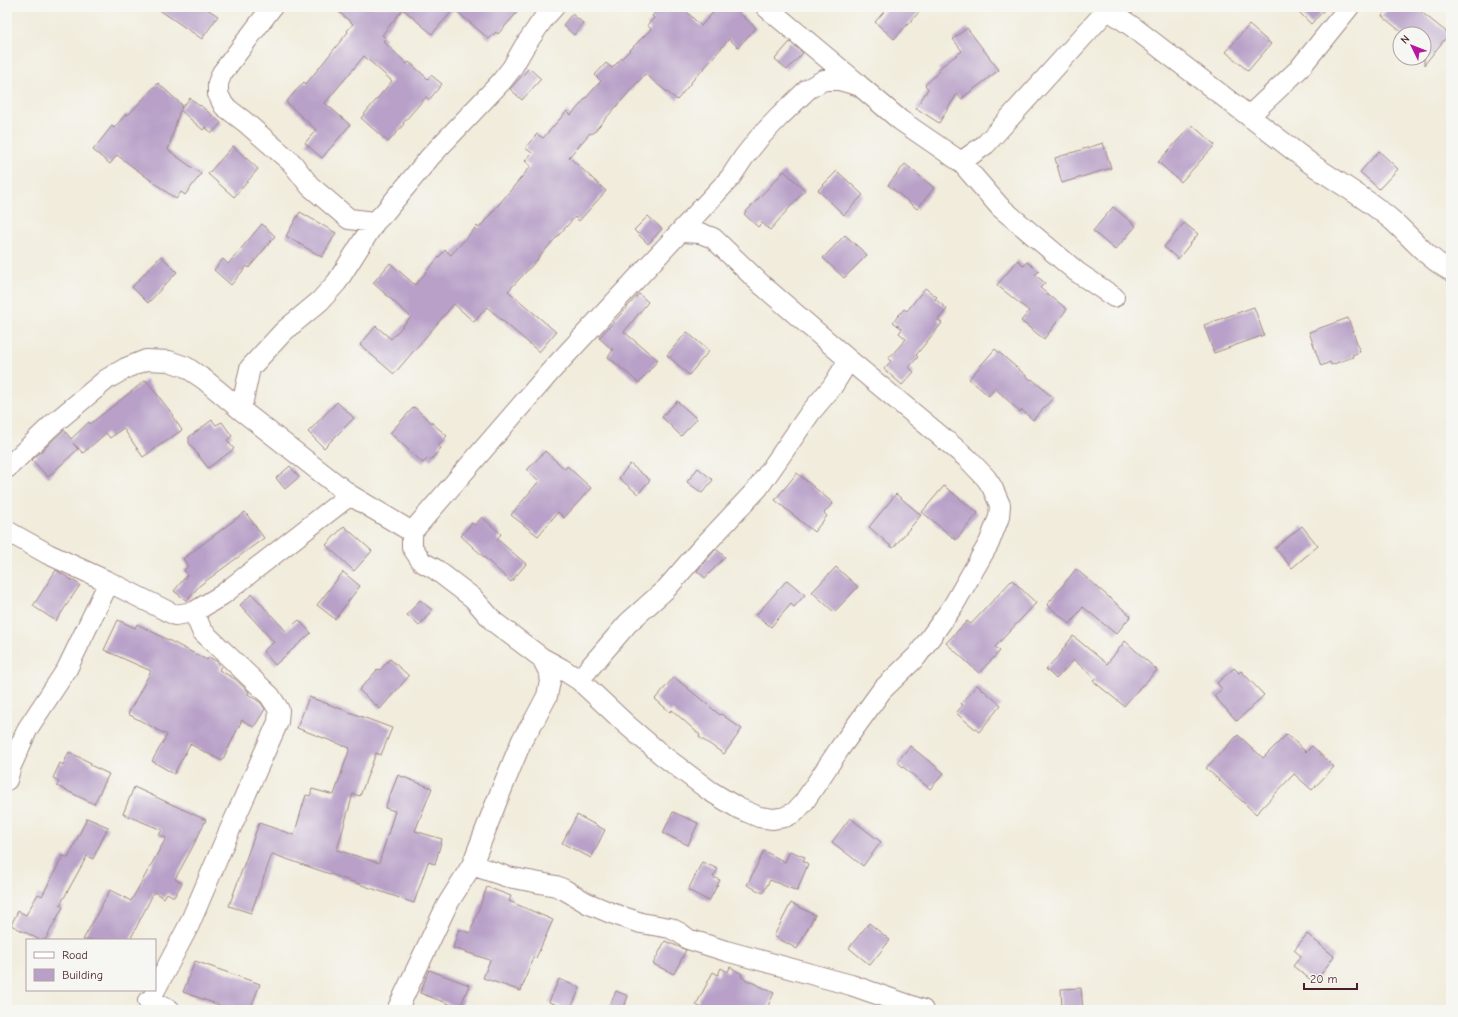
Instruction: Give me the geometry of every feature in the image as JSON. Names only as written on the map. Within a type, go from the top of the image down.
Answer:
[{"type":"street","points":[[272,7],[222,73],[218,83],[218,94],[224,106],[292,163],[310,186],[349,219],[375,222]]},
{"type":"street","points":[[241,410],[250,368],[284,331],[320,301],[336,282],[375,222],[430,157],[501,82],[512,68],[524,47],[544,18],[554,7]]},
{"type":"street","points":[[766,7],[900,120],[961,162],[1000,207],[1077,272],[1114,297]]},
{"type":"street","points":[[1249,116],[1299,69],[1349,7]]},
{"type":"street","points":[[961,162],[986,144],[1106,8],[1334,181],[1368,201],[1393,221],[1431,257],[1451,271]]},
{"type":"street","points":[[681,232],[700,233],[712,238],[849,360],[967,458],[986,478],[992,487],[1000,506],[999,517],[990,543],[954,606],[917,656],[882,690],[840,748],[804,802],[795,812],[773,819],[759,817],[738,808],[710,791],[662,755],[627,725],[579,680],[542,658],[494,622],[473,598],[422,562],[412,547],[412,532],[550,372],[730,178],[759,138],[779,117],[808,89],[824,80],[839,80],[860,86]]},
{"type":"street","points":[[7,468],[52,425],[107,379],[126,368],[146,360],[169,361],[186,367],[205,380],[350,495],[412,532]]},
{"type":"street","points":[[579,680],[628,623],[667,588],[698,551],[758,488],[810,413],[832,387],[849,360]]},
{"type":"street","points":[[7,531],[48,554],[175,614],[194,612],[222,595],[350,495]]},
{"type":"street","points":[[7,780],[11,766],[28,728],[67,669],[109,582]]},
{"type":"street","points":[[156,987],[189,926],[278,722],[279,710],[270,696],[202,631],[194,612]]},
{"type":"street","points":[[397,1010],[447,905],[472,866],[496,802],[522,740],[535,719],[546,696],[551,676],[542,658]]},
{"type":"street","points":[[472,866],[508,877],[556,886],[587,903],[611,913],[641,923],[670,928],[688,939],[718,949],[851,985],[923,1010]]},
{"type":"street","points":[[150,998],[170,1010]]},
{"type":"building","points":[[155,7],[204,7],[218,16],[202,39]]},
{"type":"building","points":[[333,7],[522,7],[498,34],[496,32],[489,39],[454,9],[432,34],[403,9],[382,35],[386,38],[383,41],[407,64],[409,62],[428,79],[431,75],[442,84],[429,100],[426,97],[388,142],[361,118],[392,81],[364,56],[325,103],[350,125],[322,158],[305,143],[316,130],[286,102],[304,82],[306,84],[353,24]]},
{"type":"building","points":[[660,7],[682,7],[701,26],[718,7],[733,7],[756,28],[738,47],[729,39],[677,100],[645,74],[592,134],[590,133],[569,157],[606,191],[579,221],[575,217],[508,291],[556,332],[539,352],[487,307],[474,322],[454,304],[394,374],[360,345],[376,326],[391,339],[411,317],[373,283],[390,263],[415,285],[445,250],[451,255],[477,226],[479,228],[531,166],[525,161],[532,153],[525,148],[537,134],[543,138],[567,111],[571,115],[601,81],[595,75],[606,63],[612,68],[651,29],[647,25],[654,18],[652,16]]},
{"type":"building","points":[[888,7],[924,7],[894,39],[875,22]]},
{"type":"building","points":[[1294,7],[1327,7],[1311,24]]},
{"type":"building","points":[[1389,7],[1415,7],[1449,34],[1432,55],[1432,26],[1394,26],[1382,16]]},
{"type":"building","points":[[572,14],[583,23],[574,35],[563,25]]},
{"type":"building","points":[[1249,25],[1271,44],[1248,71],[1226,52]]},
{"type":"building","points":[[967,28],[999,70],[961,99],[957,94],[939,123],[916,108],[928,89],[925,85],[940,71],[938,69],[962,51],[953,39]]},
{"type":"building","points":[[790,42],[803,53],[787,70],[775,59]]},
{"type":"building","points":[[529,68],[541,79],[522,100],[510,89]]},
{"type":"building","points":[[158,83],[182,105],[181,109],[190,98],[221,123],[212,133],[205,127],[203,130],[180,110],[168,150],[201,174],[185,195],[181,192],[176,199],[117,155],[110,164],[93,150],[112,126],[114,128],[126,114],[128,115]]},
{"type":"building","points":[[1192,125],[1215,145],[1181,182],[1158,162]]},
{"type":"building","points":[[1103,143],[1111,168],[1062,183],[1055,158]]},
{"type":"building","points":[[233,146],[258,169],[234,197],[208,174]]},
{"type":"building","points":[[1379,151],[1398,169],[1379,189],[1360,172]]},
{"type":"building","points":[[905,164],[934,188],[917,209],[888,185]]},
{"type":"building","points":[[784,171],[805,190],[770,230],[762,223],[758,227],[744,214]]},
{"type":"building","points":[[837,171],[863,195],[844,215],[818,190]]},
{"type":"building","points":[[1113,207],[1136,226],[1115,250],[1093,231]]},
{"type":"building","points":[[300,212],[336,233],[322,257],[286,236]]},
{"type":"building","points":[[648,216],[662,229],[648,244],[634,230]]},
{"type":"building","points":[[1184,223],[1198,234],[1178,259],[1164,247]]},
{"type":"building","points":[[262,224],[275,236],[249,268],[247,266],[231,285],[214,270],[223,259],[228,264]]},
{"type":"building","points":[[845,235],[867,255],[844,278],[823,258]]},
{"type":"building","points":[[161,256],[177,272],[148,303],[132,287]]},
{"type":"building","points":[[1018,260],[1024,266],[1027,262],[1039,271],[1035,275],[1045,283],[1040,288],[1067,309],[1044,339],[1021,321],[1029,311],[997,285]]},
{"type":"building","points":[[925,288],[937,297],[935,299],[947,309],[938,320],[942,323],[916,355],[918,357],[909,367],[914,372],[902,385],[884,369],[891,361],[888,359],[906,339],[899,333],[902,329],[893,322],[904,309],[907,311]]},
{"type":"building","points":[[639,294],[648,302],[624,332],[658,360],[639,383],[608,357],[613,350],[599,338]]},
{"type":"building","points":[[1254,307],[1264,335],[1214,353],[1204,325]]},
{"type":"building","points":[[1348,318],[1360,352],[1352,355],[1353,357],[1331,365],[1330,362],[1321,366],[1309,332]]},
{"type":"building","points":[[687,332],[709,351],[689,375],[667,355]]},
{"type":"building","points":[[995,349],[1053,398],[1033,420],[1022,410],[1020,412],[995,388],[989,396],[969,379]]},
{"type":"building","points":[[146,380],[173,415],[172,416],[182,430],[143,457],[123,428],[110,438],[106,433],[83,453],[73,443],[78,449],[48,477],[32,460],[64,430],[71,439],[89,422],[90,424]]},
{"type":"building","points":[[677,401],[697,419],[681,436],[662,417]]},
{"type":"building","points":[[337,402],[354,418],[324,448],[308,432]]},
{"type":"building","points":[[414,407],[447,436],[438,446],[441,448],[431,460],[428,458],[423,463],[390,433]]},
{"type":"building","points":[[212,420],[216,425],[222,422],[232,436],[227,440],[234,449],[208,468],[189,443],[189,437]]},
{"type":"building","points":[[545,451],[565,469],[567,466],[591,488],[564,518],[558,512],[538,536],[511,515],[539,481],[527,470]]},
{"type":"building","points":[[630,464],[650,480],[638,494],[619,478]]},
{"type":"building","points":[[290,466],[299,477],[285,489],[276,478]]},
{"type":"building","points":[[698,468],[713,480],[702,493],[687,482]]},
{"type":"building","points":[[797,473],[833,503],[824,513],[827,516],[814,532],[775,500]]},
{"type":"building","points":[[944,486],[978,513],[956,540],[922,512]]},
{"type":"building","points":[[896,494],[921,515],[893,548],[869,527]]},
{"type":"building","points":[[245,512],[264,538],[199,586],[187,601],[174,591],[187,575],[184,570],[188,566],[183,559]]},
{"type":"building","points":[[482,517],[501,534],[497,539],[526,564],[511,582],[461,536],[472,523],[475,525]]},
{"type":"building","points":[[344,526],[372,551],[354,571],[326,545]]},
{"type":"building","points":[[1302,526],[1318,546],[1292,568],[1275,548]]},
{"type":"building","points":[[716,549],[725,557],[705,578],[697,571]]},
{"type":"building","points":[[836,567],[858,587],[834,612],[812,592]]},
{"type":"building","points":[[1076,569],[1131,616],[1116,634],[1083,607],[1070,624],[1047,605]]},
{"type":"building","points":[[56,570],[80,585],[56,621],[33,606]]},
{"type":"building","points":[[343,572],[360,586],[335,619],[317,605]]},
{"type":"building","points":[[787,580],[805,595],[794,607],[791,604],[771,627],[756,615]]},
{"type":"building","points":[[1012,580],[1036,603],[995,647],[1000,651],[979,673],[946,643],[967,621],[971,624]]},
{"type":"building","points":[[252,594],[286,631],[299,620],[311,633],[275,665],[263,651],[274,642],[240,605]]},
{"type":"building","points":[[420,600],[432,610],[419,626],[407,615]]},
{"type":"building","points":[[118,620],[135,628],[137,624],[207,660],[209,657],[216,661],[221,666],[219,670],[235,679],[249,692],[248,694],[261,703],[265,709],[254,727],[242,720],[222,761],[190,744],[174,774],[152,761],[167,735],[128,714],[151,671],[104,650]]},
{"type":"building","points":[[1073,636],[1107,664],[1125,641],[1157,670],[1124,706],[1093,681],[1095,678],[1074,660],[1056,679],[1046,669],[1063,651],[1062,650]]},
{"type":"building","points":[[390,659],[409,676],[380,709],[359,690],[378,669],[380,670]]},
{"type":"building","points":[[1234,668],[1239,673],[1241,671],[1264,695],[1237,721],[1214,696],[1222,689],[1217,683]]},
{"type":"building","points":[[674,677],[720,715],[721,714],[742,729],[724,754],[699,737],[700,735],[672,710],[670,712],[655,699]]},
{"type":"building","points":[[977,685],[1001,705],[979,732],[956,713],[963,705],[961,704]]},
{"type":"building","points":[[309,697],[392,728],[381,755],[376,753],[360,796],[353,794],[337,850],[379,863],[395,811],[385,808],[398,775],[432,788],[415,831],[442,839],[435,864],[428,862],[414,903],[272,854],[251,913],[229,906],[259,823],[294,835],[306,795],[310,796],[312,789],[334,795],[350,748],[297,728]]},
{"type":"building","points":[[1287,734],[1306,752],[1312,746],[1334,767],[1312,790],[1294,774],[1256,814],[1206,768],[1238,735],[1263,758]]},
{"type":"building","points":[[910,746],[944,773],[930,789],[897,762]]},
{"type":"building","points":[[69,752],[91,763],[90,765],[109,774],[94,804],[57,786],[59,781],[53,778],[60,763],[63,765]]},
{"type":"building","points":[[134,787],[206,820],[175,879],[182,883],[174,897],[167,893],[164,898],[154,892],[130,939],[84,939],[110,890],[131,901],[166,838],[159,835],[162,830],[123,814]]},
{"type":"building","points":[[673,812],[698,823],[688,845],[663,833]]},
{"type":"building","points":[[577,815],[605,830],[591,858],[562,843]]},
{"type":"building","points":[[87,818],[108,827],[93,859],[87,856],[60,905],[63,907],[46,939],[38,939],[11,925],[18,911],[26,915],[38,894],[42,896],[63,856],[68,858]]},
{"type":"building","points":[[850,818],[881,842],[863,866],[832,842]]},
{"type":"building","points":[[764,851],[785,862],[790,851],[805,857],[803,861],[808,864],[797,891],[770,880],[763,893],[747,885]]},
{"type":"building","points":[[702,862],[718,869],[713,877],[720,880],[709,901],[688,890]]},
{"type":"building","points":[[487,887],[511,896],[509,901],[553,920],[536,958],[533,957],[521,991],[483,978],[490,960],[453,948],[459,929],[470,933]]},
{"type":"building","points":[[791,903],[815,915],[797,949],[774,936]]},
{"type":"building","points":[[869,923],[890,940],[870,965],[849,948]]},
{"type":"building","points":[[1307,934],[1334,956],[1315,983],[1293,966],[1301,956],[1294,950]]},
{"type":"building","points":[[665,941],[686,950],[674,974],[653,964]]},
{"type":"building","points":[[195,961],[260,984],[250,1010],[233,1010],[183,992]]},
{"type":"building","points":[[730,967],[742,974],[741,977],[774,993],[766,1010],[706,1010],[696,1005],[713,972],[718,975],[721,968],[728,972]]},
{"type":"building","points":[[429,970],[469,985],[460,1008],[420,993]]},
{"type":"building","points":[[559,979],[580,988],[570,1010],[549,1002]]},
{"type":"building","points":[[1081,988],[1083,1010],[1062,1010],[1061,989]]},
{"type":"building","points":[[616,991],[628,996],[623,1010],[608,1010]]}]
